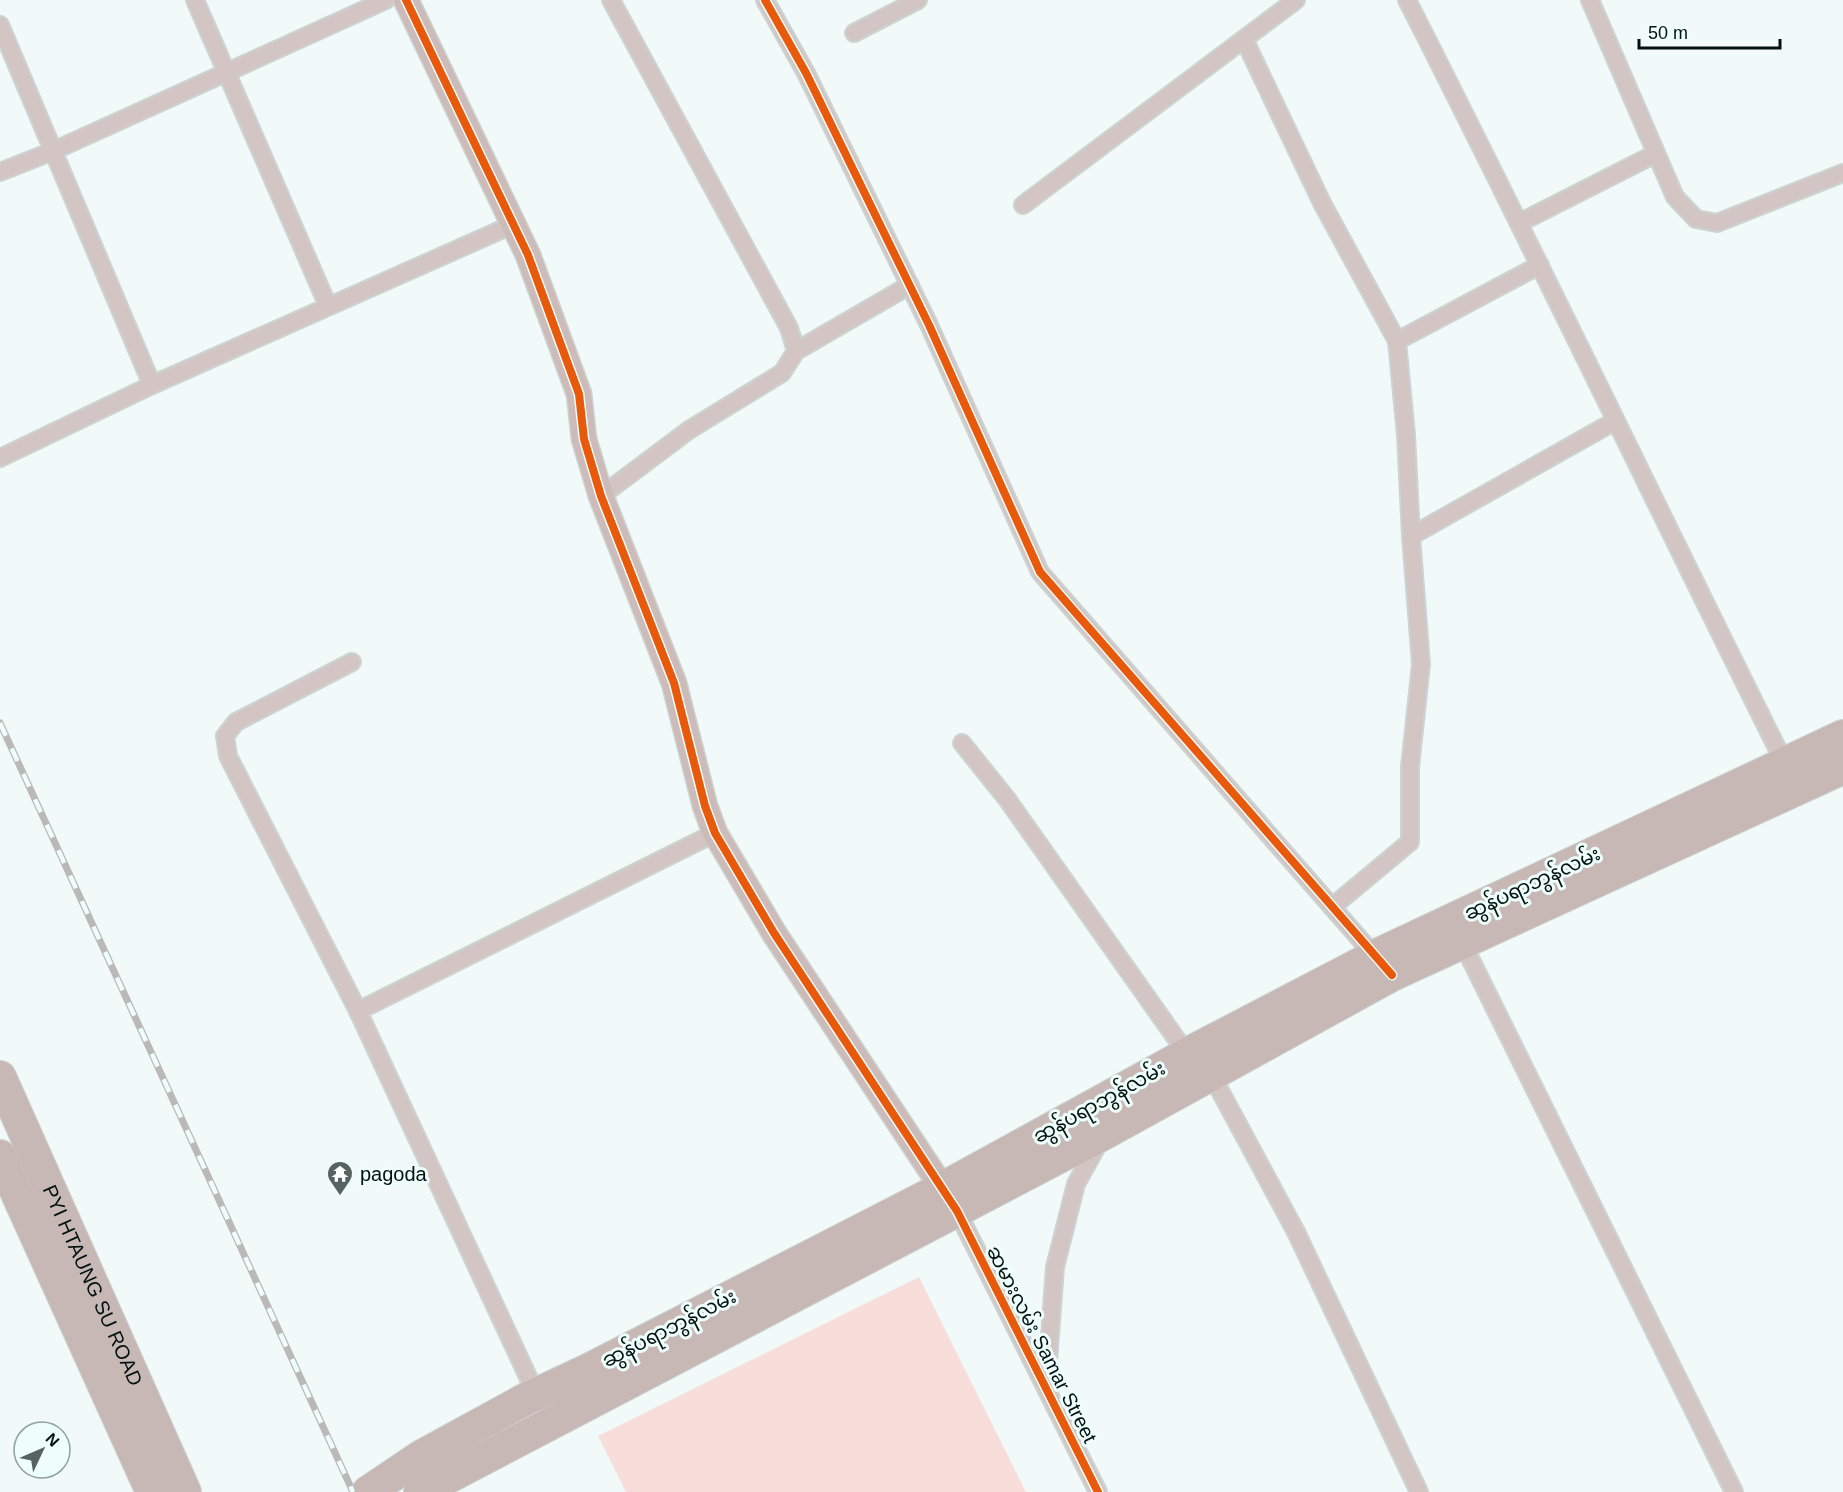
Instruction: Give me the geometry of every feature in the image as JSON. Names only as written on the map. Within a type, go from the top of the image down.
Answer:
[{"type":"highway","name":"ဆွန်ပရာဘွန်လမ်း","points":[[420,1492],[950,1200],[1187,1054],[1384,966],[1843,736]]},
{"type":"highway","name":"ဆွန်ပရာဘွန်လမ်း","points":[[368,1492],[420,1457],[536,1394],[950,1200],[1105,1133],[1211,1074],[1384,966],[1463,944],[1843,768]]},
{"type":"highway","name":"PYI HTAUNG SU ROAD","points":[[0,1077],[185,1492]]},
{"type":"highway","points":[[1,1163],[152,1492]]},
{"type":"street","points":[[195,0],[328,306]]},
{"type":"street","points":[[0,172],[53,151],[386,0]]},
{"type":"street","points":[[406,0],[528,255],[579,394],[584,439],[601,496],[674,683],[705,806],[715,833],[774,933],[950,1200]]},
{"type":"street","points":[[610,0],[789,328],[796,351]]},
{"type":"street","points":[[765,0],[806,73],[910,285],[1040,572],[1384,966]]},
{"type":"street","points":[[854,33],[918,0]]},
{"type":"street","points":[[1023,205],[1296,0]]},
{"type":"street","points":[[1407,0],[1520,223],[1673,541],[1785,764]]},
{"type":"street","points":[[1590,0],[1675,197],[1696,219],[1717,223],[1843,173]]},
{"type":"street","points":[[0,25],[152,385]]},
{"type":"street","points":[[1244,39],[1322,203],[1397,341],[1406,435],[1421,664],[1410,767],[1410,842],[1332,907]]},
{"type":"street","points":[[1520,223],[1655,154]]},
{"type":"street","points":[[0,458],[152,385],[512,225]]},
{"type":"street","points":[[1397,341],[1540,265]]},
{"type":"street","points":[[601,496],[689,430],[782,373],[796,351],[910,285]]},
{"type":"street","points":[[1411,536],[1615,421]]},
{"type":"street","points":[[352,662],[236,722],[225,736],[228,756],[358,1011],[536,1394]]},
{"type":"street","points":[[962,743],[1007,799],[1187,1054],[1211,1074],[1296,1232],[1419,1492]]},
{"type":"street","points":[[358,1011],[715,833]]},
{"type":"street","points":[[1463,944],[1734,1492]]},
{"type":"street","points":[[1046,1390],[1055,1266],[1076,1184],[1105,1133]]},
{"type":"street","points":[[1,1163],[33,1151]]},
{"type":"street","name":"ဆမားလမ်း Samar Street","points":[[950,1200],[1098,1492]]},
{"type":"shaded area","points":[[919,1277],[1026,1492],[626,1492],[598,1436]]},
{"type":"railway","points":[[0,723],[353,1492]]},
{"type":"cycle path","points":[[406,0],[528,255],[579,394],[584,439],[601,496],[674,683],[705,806],[715,833],[774,933],[957,1211],[1098,1492]]},
{"type":"cycle path","points":[[765,0],[806,73],[929,325],[1040,572],[1392,975]]},
{"type":"place","name":"pagoda","points":[[340,1197]]}]
